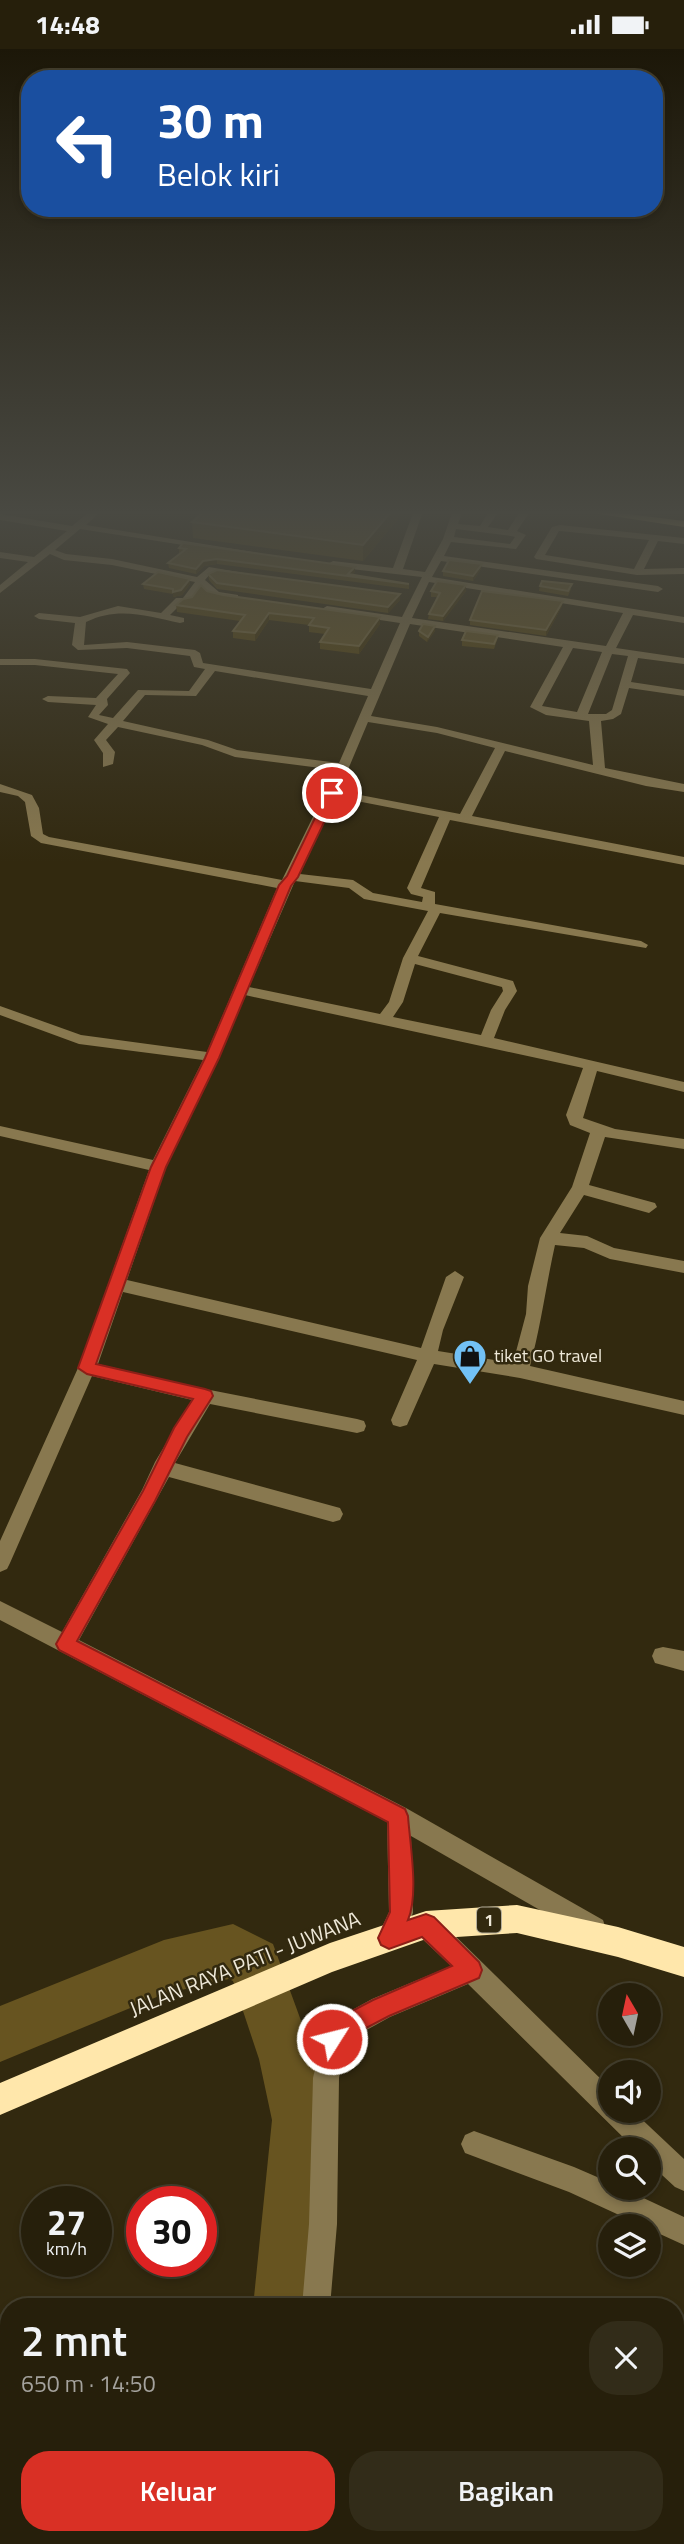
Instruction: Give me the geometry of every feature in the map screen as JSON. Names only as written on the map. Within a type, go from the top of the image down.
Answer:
[{"type":"highway","name":"JALAN RAYA PATI - JUWANA","points":[[0,2099],[296,1973],[426,1925],[517,1919],[684,1962]]},
{"type":"street","points":[[80,629],[78,645],[82,648],[127,645],[195,653],[196,665],[212,669],[373,692]]},
{"type":"street","points":[[0,1563],[87,1368],[158,1167],[212,1058],[403,629]]},
{"type":"street","points":[[468,629],[684,661]]},
{"type":"street","points":[[581,716],[608,650],[621,629]]},
{"type":"street","points":[[569,645],[536,707],[546,712],[595,718],[615,715],[631,671],[634,653]]},
{"type":"street","points":[[70,665],[82,648]]},
{"type":"street","points":[[0,662],[125,671],[102,699],[93,716],[159,734],[204,742],[235,753],[342,767]]},
{"type":"street","points":[[107,764],[109,753],[100,740],[142,692],[192,694],[212,669]]},
{"type":"street","points":[[625,684],[684,692]]},
{"type":"street","points":[[48,699],[102,702]]},
{"type":"street","points":[[363,718],[437,730],[600,771],[684,788]]},
{"type":"street","points":[[595,718],[596,753],[600,771]]},
{"type":"street","points":[[464,819],[478,791],[489,777],[501,747]]},
{"type":"street","points":[[0,788],[26,794],[35,803],[37,836],[44,840],[289,881],[353,884],[369,896],[641,945]]},
{"type":"street","points":[[332,793],[684,861]]},
{"type":"street","points":[[383,1021],[396,1002],[432,907],[430,895],[414,888],[446,815]]},
{"type":"street","points":[[411,958],[508,983],[510,991],[486,1041]]},
{"type":"street","points":[[242,990],[486,1041],[684,1087]]},
{"type":"street","points":[[0,1010],[79,1039],[212,1058]]},
{"type":"street","points":[[590,1066],[574,1115],[576,1121],[624,1136],[657,1137],[684,1144]]},
{"type":"street","points":[[520,1371],[535,1314],[537,1286],[548,1238],[580,1188],[599,1130]]},
{"type":"street","points":[[0,1131],[158,1167]]},
{"type":"street","points":[[580,1188],[649,1207]]},
{"type":"street","points":[[548,1238],[587,1241],[610,1253],[684,1267]]},
{"type":"street","points":[[400,1420],[428,1356],[434,1330],[454,1277]]},
{"type":"street","points":[[117,1284],[428,1356],[520,1371],[684,1408]]},
{"type":"street","points":[[87,1368],[205,1396],[356,1426]]},
{"type":"street","points":[[65,1644],[149,1496],[162,1467],[205,1396]]},
{"type":"street","points":[[162,1467],[333,1514]]},
{"type":"street","points":[[0,1610],[398,1816],[618,1943]]},
{"type":"street","points":[[389,1938],[401,1913],[402,1876],[398,1816]]},
{"type":"street","points":[[426,1925],[598,2094]]},
{"type":"street","points":[[317,2298],[323,2224],[326,2078],[334,2034],[381,2008],[471,1970]]},
{"type":"street","points":[[627,2123],[684,2178]]},
{"type":"street","points":[[474,2144],[574,2180],[684,2231]]},
{"type":"building","points":[[234,629],[257,629],[255,633]]},
{"type":"building","points":[[328,629],[371,629],[359,646],[320,642]]},
{"type":"building","points":[[420,629],[433,629],[428,637]]},
{"type":"building","points":[[466,631],[498,635],[494,644],[462,640]]},
{"type":"waterway","points":[[0,2034],[164,1967],[233,1951],[254,1963],[287,2059],[301,2120],[285,2298]]},
{"type":"place","name":"tiket GO travel","points":[[470,1386]]},
{"type":"route","points":[[332,793],[292,877],[285,885],[212,1058],[158,1167],[87,1368],[205,1396],[180,1433],[149,1496],[65,1644],[398,1816],[402,1876],[401,1913],[389,1938],[426,1925],[471,1970],[381,2008],[337,2031],[332,2039]]}]
